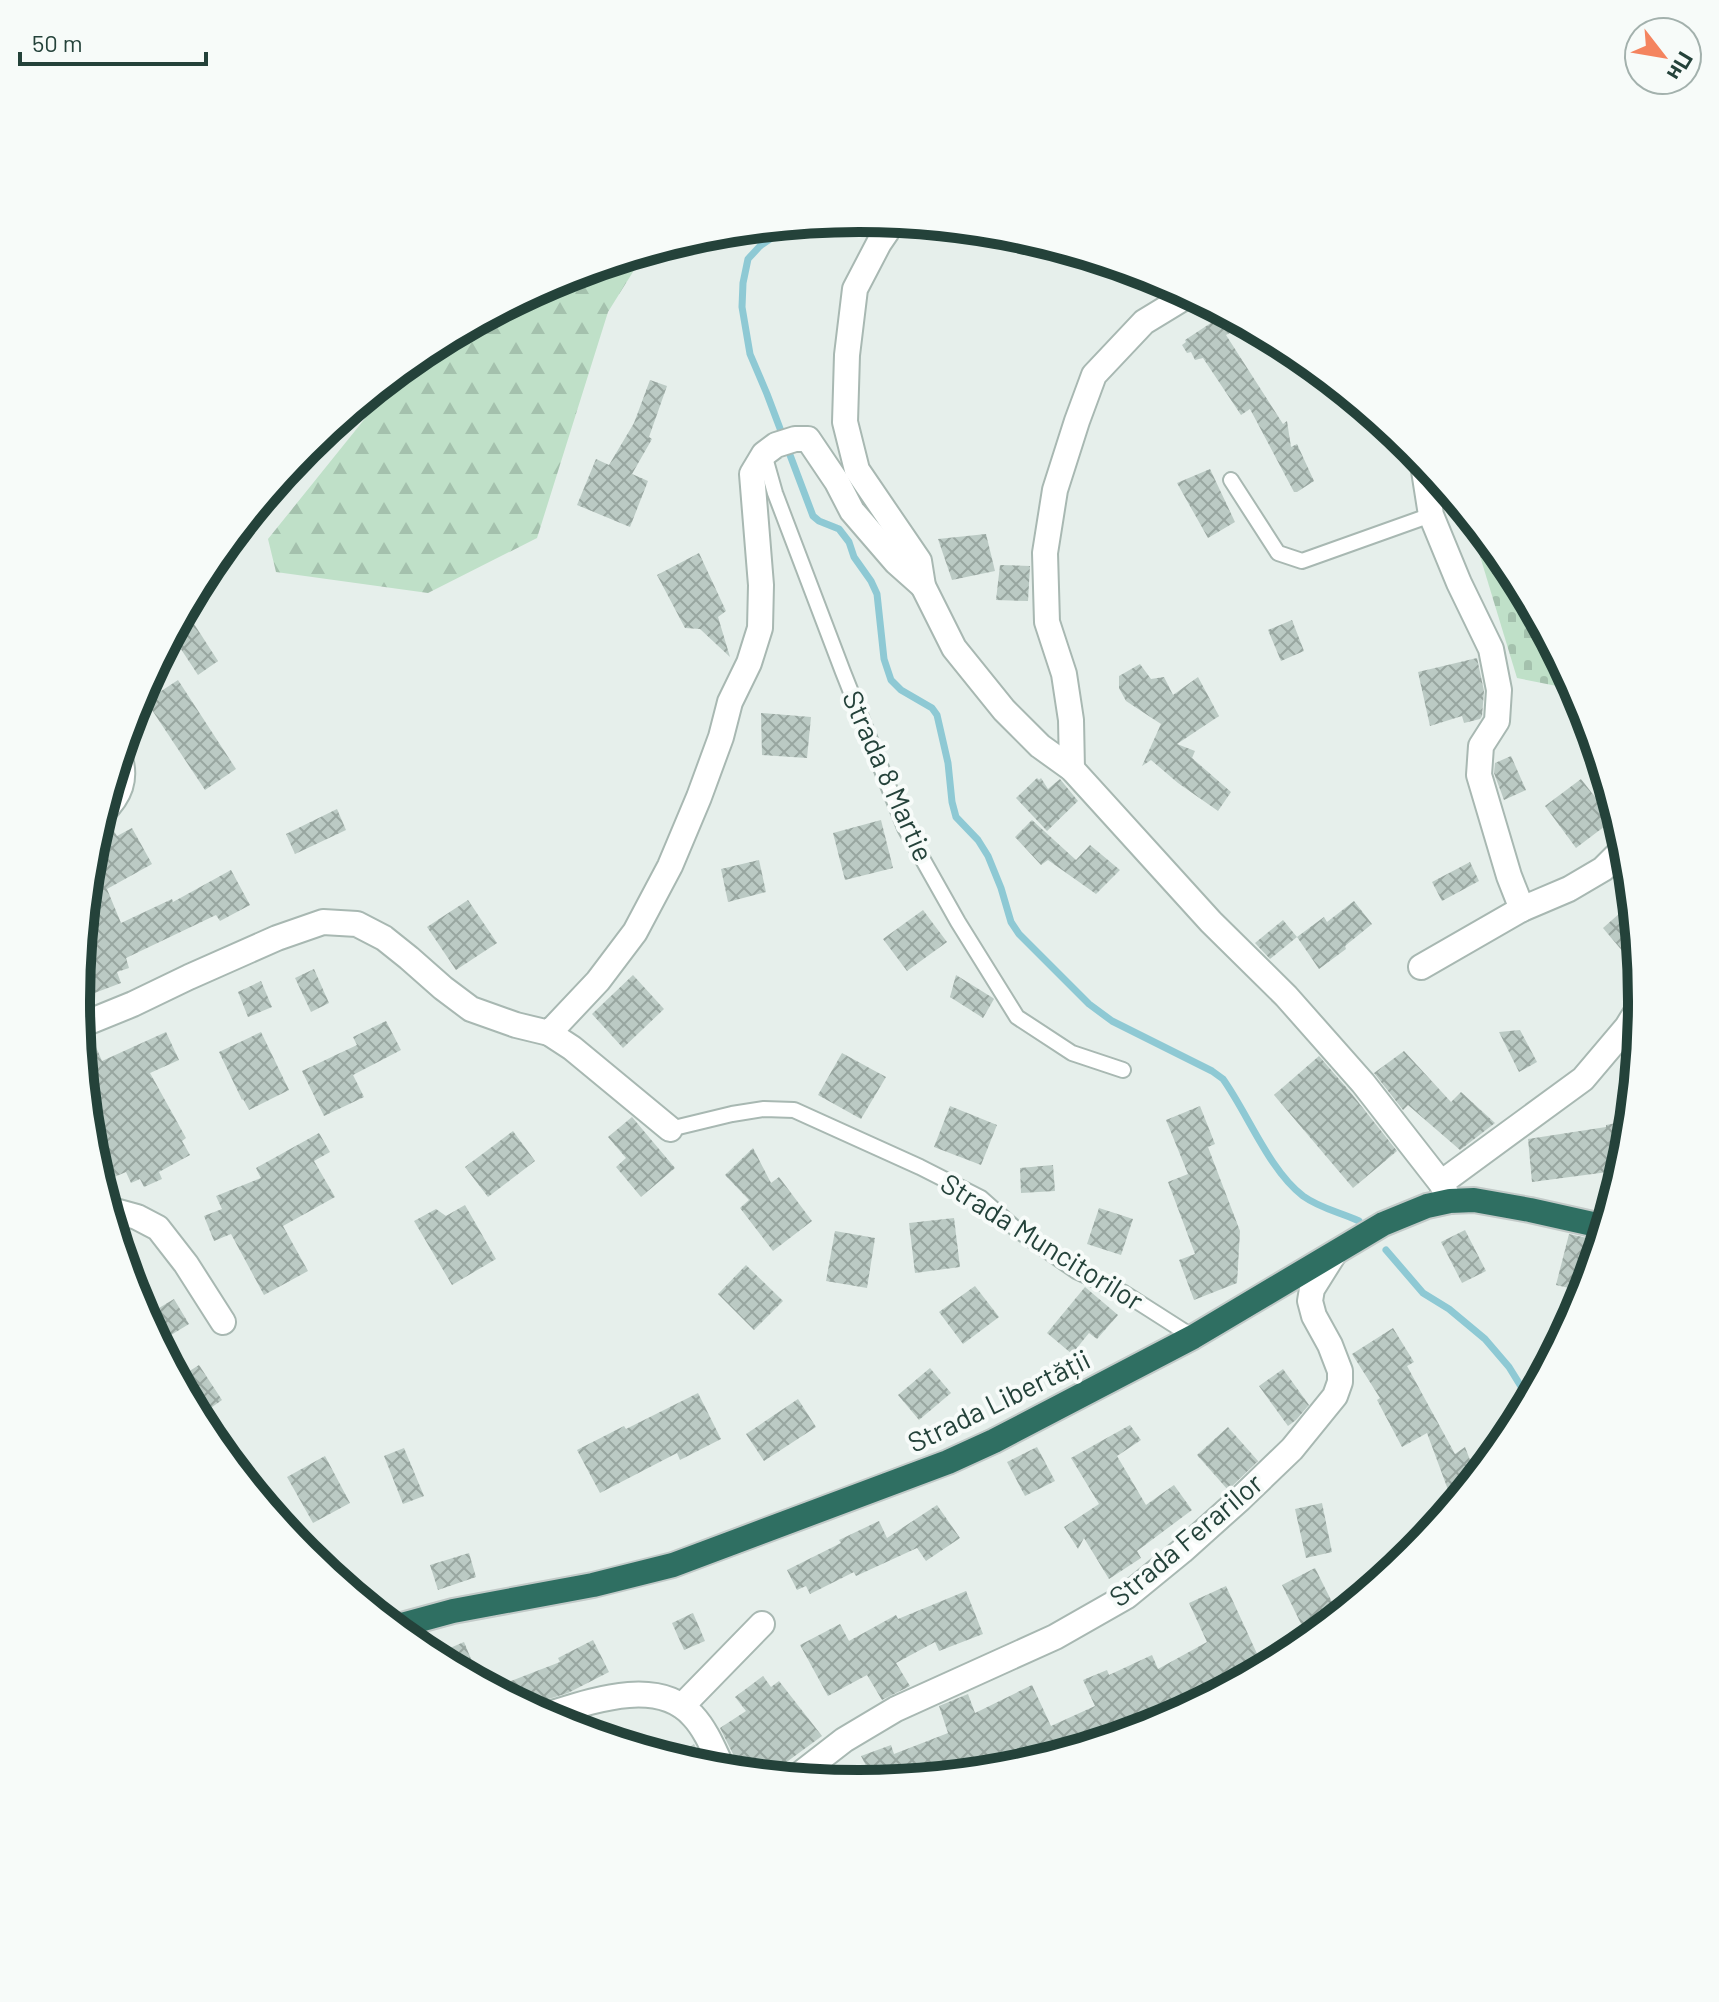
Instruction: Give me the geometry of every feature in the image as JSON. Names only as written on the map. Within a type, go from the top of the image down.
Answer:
[{"type":"highway","name":"Strada Libertății","points":[[408,1623],[453,1611],[637,1575],[706,1554],[948,1462],[1193,1337],[1383,1224],[1427,1206],[1445,1192],[1595,1225]]},
{"type":"street","points":[[886,233],[855,289],[847,355],[845,422],[857,470],[919,561],[923,586],[954,648],[996,700],[1040,746],[1072,769],[1211,922],[1286,996],[1353,1072],[1445,1192],[1583,1079],[1628,1025]]},
{"type":"street","points":[[1072,769],[1071,720],[1064,674],[1047,622],[1045,553],[1055,490],[1094,375],[1144,322],[1178,301]]},
{"type":"street","points":[[549,1033],[598,981],[635,932],[670,866],[721,737],[730,702],[749,663],[760,628],[761,585],[752,474],[778,446],[808,439],[852,511],[896,562],[923,586]]},
{"type":"street","points":[[1426,480],[1431,515],[1491,649],[1499,690],[1497,721],[1481,746],[1479,775],[1522,909]]},
{"type":"street","points":[[1421,967],[1522,909],[1569,889],[1603,869],[1615,857]]},
{"type":"street","name":"Strada Muncitorilor","points":[[91,1021],[277,938],[323,922],[357,924],[384,938],[471,1009],[549,1033],[572,1048],[670,1129]]},
{"type":"street","points":[[120,1212],[158,1228],[186,1264],[223,1322]]},
{"type":"street","name":"Strada Ferarilor","points":[[807,1769],[844,1740],[896,1709],[1055,1637],[1127,1596],[1182,1551],[1292,1449],[1335,1396],[1340,1382],[1340,1371],[1310,1301],[1312,1289],[1334,1254]]},
{"type":"street","points":[[682,1706],[762,1624]]},
{"type":"street","points":[[561,1710],[594,1700],[632,1694],[656,1697],[682,1706],[693,1715],[717,1757]]},
{"type":"lane","name":"Strada 8 Martie","points":[[778,446],[775,493],[905,828],[1017,1017],[1072,1053],[1123,1070]]},
{"type":"lane","points":[[1231,480],[1278,553],[1302,561],[1431,515]]},
{"type":"lane","name":"Strada Muncitorilor","points":[[670,1129],[764,1109],[794,1110],[981,1198],[1016,1229],[1076,1271],[1124,1293],[1193,1337]]},
{"type":"green space","points":[[638,265],[608,312],[537,538],[428,593],[276,572],[268,539],[371,411],[366,411],[432,361],[475,335],[565,290]]},
{"type":"green space","points":[[1475,540],[1526,616],[1561,687],[1517,678]]},
{"type":"building","points":[[1216,320],[1235,330],[1226,335],[1283,424],[1287,421],[1291,447],[1297,444],[1314,481],[1294,492],[1250,409],[1241,415],[1203,358],[1195,360],[1191,352],[1187,353],[1182,345]]},
{"type":"building","points":[[650,380],[667,386],[649,437],[652,439],[632,474],[648,481],[630,527],[577,505],[596,459],[609,465],[634,423]]},
{"type":"building","points":[[1210,469],[1235,522],[1208,538],[1177,483]]},
{"type":"building","points":[[986,534],[995,571],[952,580],[938,539]]},
{"type":"building","points":[[699,553],[726,611],[718,617],[730,657],[700,629],[685,628],[657,575]]},
{"type":"building","points":[[1000,565],[1030,566],[1028,601],[996,600]]},
{"type":"building","points":[[191,619],[218,661],[198,675],[178,644]]},
{"type":"building","points":[[1292,620],[1304,651],[1281,661],[1268,630]]},
{"type":"building","points":[[1477,658],[1484,691],[1480,719],[1464,723],[1462,716],[1430,726],[1418,672]]},
{"type":"building","points":[[1140,664],[1151,679],[1164,677],[1173,695],[1198,677],[1219,716],[1177,744],[1195,751],[1192,758],[1231,792],[1218,811],[1151,760],[1142,766],[1161,724],[1126,701],[1119,688],[1119,676]]},
{"type":"building","points":[[178,680],[236,769],[205,790],[149,706],[154,696]]},
{"type":"building","points":[[761,713],[811,717],[807,758],[762,755]]},
{"type":"building","points":[[1511,756],[1526,790],[1504,800],[1494,773],[1495,763]]},
{"type":"building","points":[[1037,778],[1041,778],[1048,789],[1060,779],[1078,801],[1047,831],[1016,798]]},
{"type":"building","points":[[1581,779],[1605,809],[1608,824],[1576,848],[1545,806]]},
{"type":"building","points":[[337,809],[346,830],[295,854],[286,834]]},
{"type":"building","points":[[881,820],[893,868],[845,880],[833,833]]},
{"type":"building","points":[[1032,820],[1076,860],[1090,845],[1120,870],[1096,894],[1048,860],[1041,865],[1015,837]]},
{"type":"building","points":[[132,828],[152,864],[107,889],[121,923],[172,899],[173,902],[231,870],[250,905],[220,921],[216,915],[126,958],[129,968],[117,972],[121,983],[90,995],[97,901],[105,851],[109,831],[113,829],[117,836]]},
{"type":"building","points":[[759,860],[766,892],[728,902],[721,869]]},
{"type":"building","points":[[1470,862],[1479,881],[1442,901],[1432,882]]},
{"type":"building","points":[[468,900],[497,943],[456,970],[427,927]]},
{"type":"building","points":[[1354,901],[1372,924],[1319,969],[1297,937],[1324,917],[1327,922]]},
{"type":"building","points":[[923,910],[947,942],[907,971],[883,939]]},
{"type":"building","points":[[1620,913],[1624,917],[1627,957],[1603,928]]},
{"type":"building","points":[[1283,920],[1297,937],[1270,959],[1255,943]]},
{"type":"building","points":[[314,969],[329,1003],[311,1012],[295,978]]},
{"type":"building","points":[[633,975],[664,1009],[623,1048],[592,1014]]},
{"type":"building","points":[[956,975],[994,999],[983,1018],[950,997]]},
{"type":"building","points":[[261,981],[272,1007],[248,1017],[238,992]]},
{"type":"building","points":[[386,1021],[401,1050],[353,1075],[364,1097],[324,1116],[302,1071],[357,1045],[353,1037]]},
{"type":"building","points":[[1520,1030],[1537,1062],[1519,1072],[1499,1032]]},
{"type":"building","points":[[166,1032],[179,1060],[150,1073],[186,1138],[182,1141],[190,1155],[159,1172],[162,1179],[144,1187],[140,1179],[131,1183],[126,1172],[111,1178],[97,1101],[92,1049],[96,1047],[102,1061]]},
{"type":"building","points":[[261,1032],[289,1090],[249,1110],[219,1052]]},
{"type":"building","points":[[1404,1051],[1451,1102],[1461,1092],[1495,1123],[1460,1150],[1408,1105],[1403,1110],[1374,1073]]},
{"type":"building","points":[[842,1053],[886,1077],[861,1119],[818,1095]]},
{"type":"building","points":[[1319,1056],[1397,1151],[1353,1188],[1274,1095]]},
{"type":"building","points":[[950,1106],[997,1125],[981,1165],[934,1147]]},
{"type":"building","points":[[1200,1106],[1215,1144],[1208,1147],[1240,1231],[1237,1283],[1194,1300],[1179,1260],[1195,1254],[1168,1182],[1188,1174],[1166,1120]]},
{"type":"building","points":[[632,1117],[675,1168],[641,1197],[616,1167],[626,1158],[608,1137]]},
{"type":"building","points":[[1619,1122],[1609,1172],[1532,1182],[1528,1139]]},
{"type":"building","points":[[513,1131],[535,1161],[488,1197],[465,1167]]},
{"type":"building","points":[[319,1133],[330,1152],[314,1161],[335,1197],[283,1226],[308,1271],[264,1295],[231,1234],[214,1241],[204,1216],[222,1209],[216,1196],[261,1178],[256,1168]]},
{"type":"building","points":[[753,1148],[771,1183],[779,1177],[812,1221],[773,1251],[740,1208],[749,1200],[725,1175]]},
{"type":"building","points":[[1053,1165],[1055,1191],[1021,1193],[1020,1168]]},
{"type":"building","points":[[465,1205],[496,1259],[452,1285],[414,1221],[436,1209],[446,1216]]},
{"type":"building","points":[[1099,1208],[1133,1219],[1121,1255],[1087,1244]]},
{"type":"building","points":[[954,1218],[960,1267],[915,1273],[909,1223]]},
{"type":"building","points":[[1465,1230],[1486,1271],[1462,1283],[1441,1242]]},
{"type":"building","points":[[835,1231],[875,1238],[867,1288],[826,1281]]},
{"type":"building","points":[[1569,1234],[1591,1239],[1572,1289],[1556,1285]]},
{"type":"building","points":[[746,1265],[783,1301],[754,1330],[718,1294]]},
{"type":"building","points":[[975,1286],[999,1317],[963,1344],[939,1312]]},
{"type":"building","points":[[1085,1287],[1118,1315],[1097,1339],[1089,1333],[1072,1354],[1047,1333]]},
{"type":"building","points":[[174,1299],[189,1324],[167,1337],[156,1310]]},
{"type":"building","points":[[1393,1328],[1414,1362],[1407,1366],[1455,1454],[1465,1447],[1472,1466],[1450,1494],[1427,1433],[1402,1447],[1377,1400],[1380,1398],[1352,1354]]},
{"type":"building","points":[[199,1365],[222,1400],[208,1410],[186,1373]]},
{"type":"building","points":[[930,1368],[951,1393],[919,1420],[898,1395]]},
{"type":"building","points":[[1283,1369],[1309,1405],[1288,1426],[1259,1386]]},
{"type":"building","points":[[698,1393],[721,1439],[680,1460],[677,1453],[600,1493],[577,1450]]},
{"type":"building","points":[[798,1399],[816,1427],[764,1461],[746,1434]]},
{"type":"building","points":[[1130,1425],[1141,1440],[1117,1456],[1146,1505],[1174,1485],[1192,1510],[1137,1551],[1141,1558],[1109,1579],[1084,1538],[1078,1549],[1064,1527],[1099,1504],[1071,1458]]},
{"type":"building","points":[[1228,1427],[1258,1461],[1228,1490],[1197,1455]]},
{"type":"building","points":[[1037,1447],[1055,1481],[1025,1496],[1007,1462]]},
{"type":"building","points":[[404,1448],[424,1496],[403,1504],[384,1456]]},
{"type":"building","points":[[325,1456],[350,1503],[313,1523],[287,1477]]},
{"type":"building","points":[[1322,1503],[1332,1552],[1306,1558],[1295,1509]]},
{"type":"building","points":[[937,1505],[960,1538],[926,1561],[917,1548],[856,1576],[854,1572],[810,1594],[806,1586],[797,1590],[787,1570],[879,1521],[887,1538]]},
{"type":"building","points":[[469,1553],[476,1577],[438,1590],[430,1565]]},
{"type":"building","points":[[1315,1568],[1334,1606],[1304,1629],[1282,1585]]},
{"type":"building","points":[[1226,1586],[1259,1658],[1154,1712],[1059,1744],[1010,1756],[910,1769],[868,1770],[861,1756],[891,1745],[894,1754],[948,1733],[939,1706],[968,1694],[975,1713],[1032,1685],[1051,1726],[1095,1706],[1083,1680],[1107,1670],[1109,1675],[1152,1655],[1158,1669],[1207,1642],[1189,1603]]},
{"type":"building","points":[[966,1591],[983,1634],[939,1651],[935,1642],[896,1663],[910,1686],[882,1700],[867,1675],[828,1696],[800,1645],[840,1624],[849,1641],[896,1615],[898,1619]]},
{"type":"building","points":[[693,1613],[705,1641],[684,1650],[672,1623]]},
{"type":"building","points":[[593,1640],[609,1672],[568,1693],[541,1701],[514,1688],[511,1681],[560,1662],[558,1658]]},
{"type":"building","points":[[464,1642],[474,1666],[446,1650]]},
{"type":"building","points":[[763,1676],[771,1687],[779,1681],[822,1736],[779,1766],[736,1760],[720,1728],[746,1711],[735,1697]]},
{"type":"building","points":[[694,1744],[699,1753],[685,1750]]},
{"type":"waterway","points":[[774,237],[748,259],[743,283],[742,307],[750,354],[813,516],[839,529],[877,594],[884,659],[891,680],[901,690],[932,708],[937,715],[956,817],[978,840],[988,856],[1011,922],[1019,934],[1089,1004],[1112,1021],[1223,1079],[1269,1157],[1291,1185],[1317,1204],[1359,1221]]},
{"type":"waterway","points":[[1386,1250],[1423,1293],[1449,1309],[1485,1339],[1509,1367],[1523,1390]]}]
